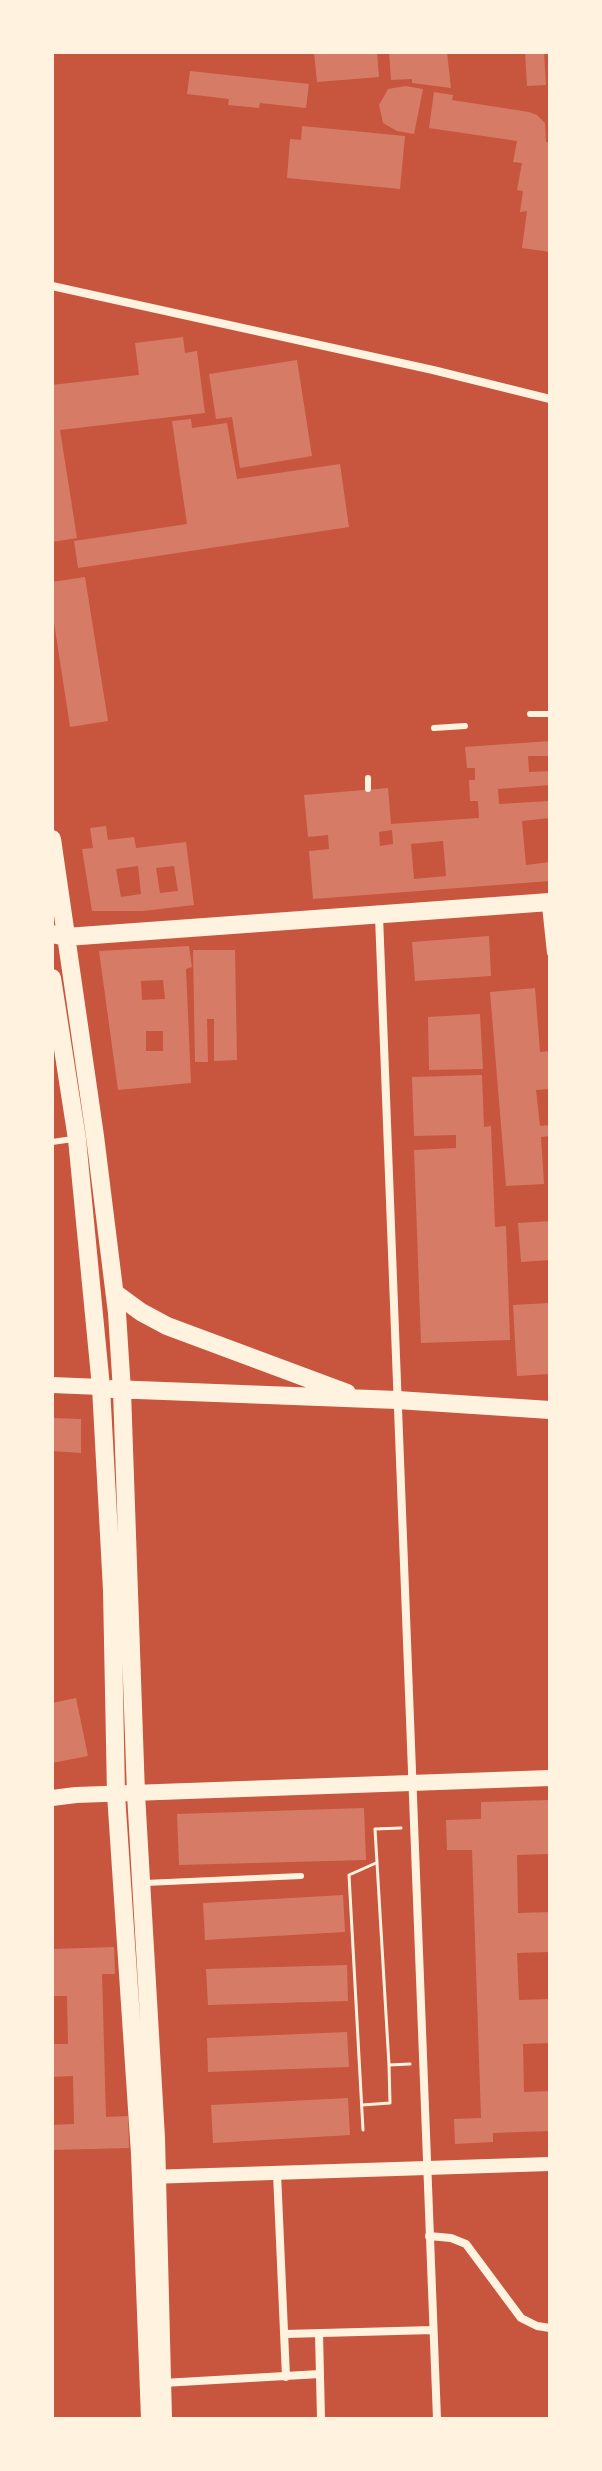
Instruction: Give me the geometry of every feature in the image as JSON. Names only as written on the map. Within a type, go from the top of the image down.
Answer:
[{"type":"main road","points":[[52,839],[57,938],[115,1293],[122,1391],[142,1883],[149,2177],[150,2419]]},
{"type":"main road","points":[[57,938],[469,903],[547,902]]},
{"type":"main road","points":[[52,978],[77,1139],[101,1387],[112,1590],[116,1794],[149,2177],[163,2419]]},
{"type":"main road","points":[[115,1293],[167,1326],[360,1398]]},
{"type":"main road","points":[[52,1385],[122,1391],[360,1398],[550,1410]]},
{"type":"main road","points":[[52,1798],[550,1778]]},
{"type":"street","points":[[52,286],[550,399]]},
{"type":"street","points":[[377,912],[437,2419]]},
{"type":"street","points":[[149,2177],[550,2164]]},
{"type":"street","points":[[277,2173],[286,2377]]},
{"type":"street","points":[[429,2236],[451,2238],[466,2244],[521,2318],[550,2328]]},
{"type":"street","points":[[285,2334],[433,2330]]},
{"type":"street","points":[[319,2333],[321,2419]]},
{"type":"street","points":[[162,2383],[320,2374]]},
{"type":"lane","points":[[530,714],[550,714]]},
{"type":"lane","points":[[434,728],[465,726]]},
{"type":"lane","points":[[368,778],[368,789]]},
{"type":"lane","points":[[547,902],[550,953]]},
{"type":"lane","points":[[52,1142],[77,1139]]},
{"type":"lane","points":[[142,1883],[301,1876]]},
{"type":"path","points":[[362,2105],[390,2103],[375,1829],[413,1827]]},
{"type":"path","points":[[363,2130],[349,1875],[378,1863]]},
{"type":"path","points":[[389,2065],[422,2063]]},
{"type":"building","points":[[314,52],[377,52],[379,77],[317,82]]},
{"type":"building","points":[[389,52],[447,52],[451,88],[412,83],[412,79],[391,80]]},
{"type":"building","points":[[525,52],[544,52],[546,85],[527,86]]},
{"type":"building","points":[[190,71],[309,84],[306,108],[260,103],[259,108],[228,105],[229,99],[187,94]]},
{"type":"building","points":[[406,86],[423,89],[414,134],[397,131],[383,123],[379,105],[388,89]]},
{"type":"building","points":[[434,92],[453,95],[452,100],[529,112],[545,123],[546,142],[550,142],[550,252],[522,248],[527,211],[520,212],[523,191],[517,190],[522,163],[513,162],[517,141],[429,128]]},
{"type":"building","points":[[302,126],[405,136],[400,189],[287,178],[290,139],[301,140]]},
{"type":"building","points":[[183,337],[185,353],[197,351],[205,413],[60,430],[77,538],[52,542],[52,385],[139,375],[135,343]]},
{"type":"building","points":[[297,360],[312,456],[240,468],[232,417],[216,419],[209,374]]},
{"type":"building","points":[[191,419],[192,428],[227,423],[237,479],[340,464],[349,527],[78,568],[74,541],[187,524],[172,421]]},
{"type":"building","points":[[85,577],[108,721],[70,727],[52,609],[52,582]]},
{"type":"building","points":[[550,741],[550,756],[528,756],[529,772],[550,771],[550,785],[498,789],[499,804],[550,801],[550,818],[522,821],[526,865],[550,862],[550,881],[313,899],[309,851],[329,849],[328,835],[308,837],[304,795],[388,788],[391,824],[479,818],[478,801],[470,801],[469,780],[475,780],[475,768],[467,768],[465,747]],"holes":[[[392,830],[393,844],[380,846],[379,832]],[[443,841],[446,876],[414,879],[411,844]]]},
{"type":"building","points":[[106,826],[108,840],[134,837],[136,848],[186,842],[194,905],[143,911],[92,911],[82,849],[93,848],[90,828]],"holes":[[[138,866],[141,894],[121,897],[116,869]],[[174,866],[178,891],[160,893],[156,868]]]},
{"type":"building","points":[[489,936],[491,976],[415,981],[412,942]]},
{"type":"building","points":[[189,946],[192,967],[186,969],[191,1083],[118,1090],[99,951]],"holes":[[[163,980],[165,999],[142,1000],[141,981]],[[146,1031],[163,1031],[163,1051],[146,1051]]]},
{"type":"building","points":[[193,950],[235,950],[237,1060],[214,1061],[214,1019],[207,1019],[208,1062],[195,1062]]},
{"type":"building","points":[[535,988],[540,1052],[550,1051],[550,1089],[536,1090],[540,1126],[550,1125],[550,1136],[541,1137],[544,1184],[506,1186],[490,992]]},
{"type":"building","points":[[480,1014],[483,1069],[429,1070],[428,1017]]},
{"type":"building","points":[[482,1075],[484,1127],[491,1126],[495,1227],[506,1226],[510,1340],[421,1343],[414,1150],[456,1148],[456,1135],[414,1136],[412,1077]]},
{"type":"building","points":[[550,1221],[550,1260],[521,1262],[518,1223]]},
{"type":"building","points":[[550,1303],[550,1374],[517,1376],[513,1305]]},
{"type":"building","points":[[52,1418],[81,1419],[81,1453],[52,1451]]},
{"type":"building","points":[[76,1698],[88,1756],[52,1763],[52,1703]]},
{"type":"building","points":[[550,1800],[550,1854],[517,1855],[518,1913],[550,1912],[550,1952],[517,1953],[519,2000],[550,1999],[550,2043],[523,2044],[524,2092],[550,2091],[550,2131],[493,2133],[493,2142],[455,2144],[454,2119],[481,2118],[472,1850],[447,1850],[446,1820],[481,1819],[481,1802]]},
{"type":"building","points":[[364,1808],[366,1860],[179,1865],[177,1814]]},
{"type":"building","points":[[343,1895],[345,1932],[205,1940],[203,1903]]},
{"type":"building","points":[[114,1947],[115,1974],[102,1974],[106,2117],[128,2116],[129,2148],[52,2150],[52,2125],[74,2124],[73,2076],[52,2077],[52,2044],[68,2044],[67,1996],[52,1996],[52,1949]]},
{"type":"building","points":[[347,1965],[348,2001],[208,2005],[206,1969]]},
{"type":"building","points":[[347,2032],[349,2067],[208,2072],[207,2038]]},
{"type":"building","points":[[348,2098],[350,2135],[213,2143],[211,2105]]}]
